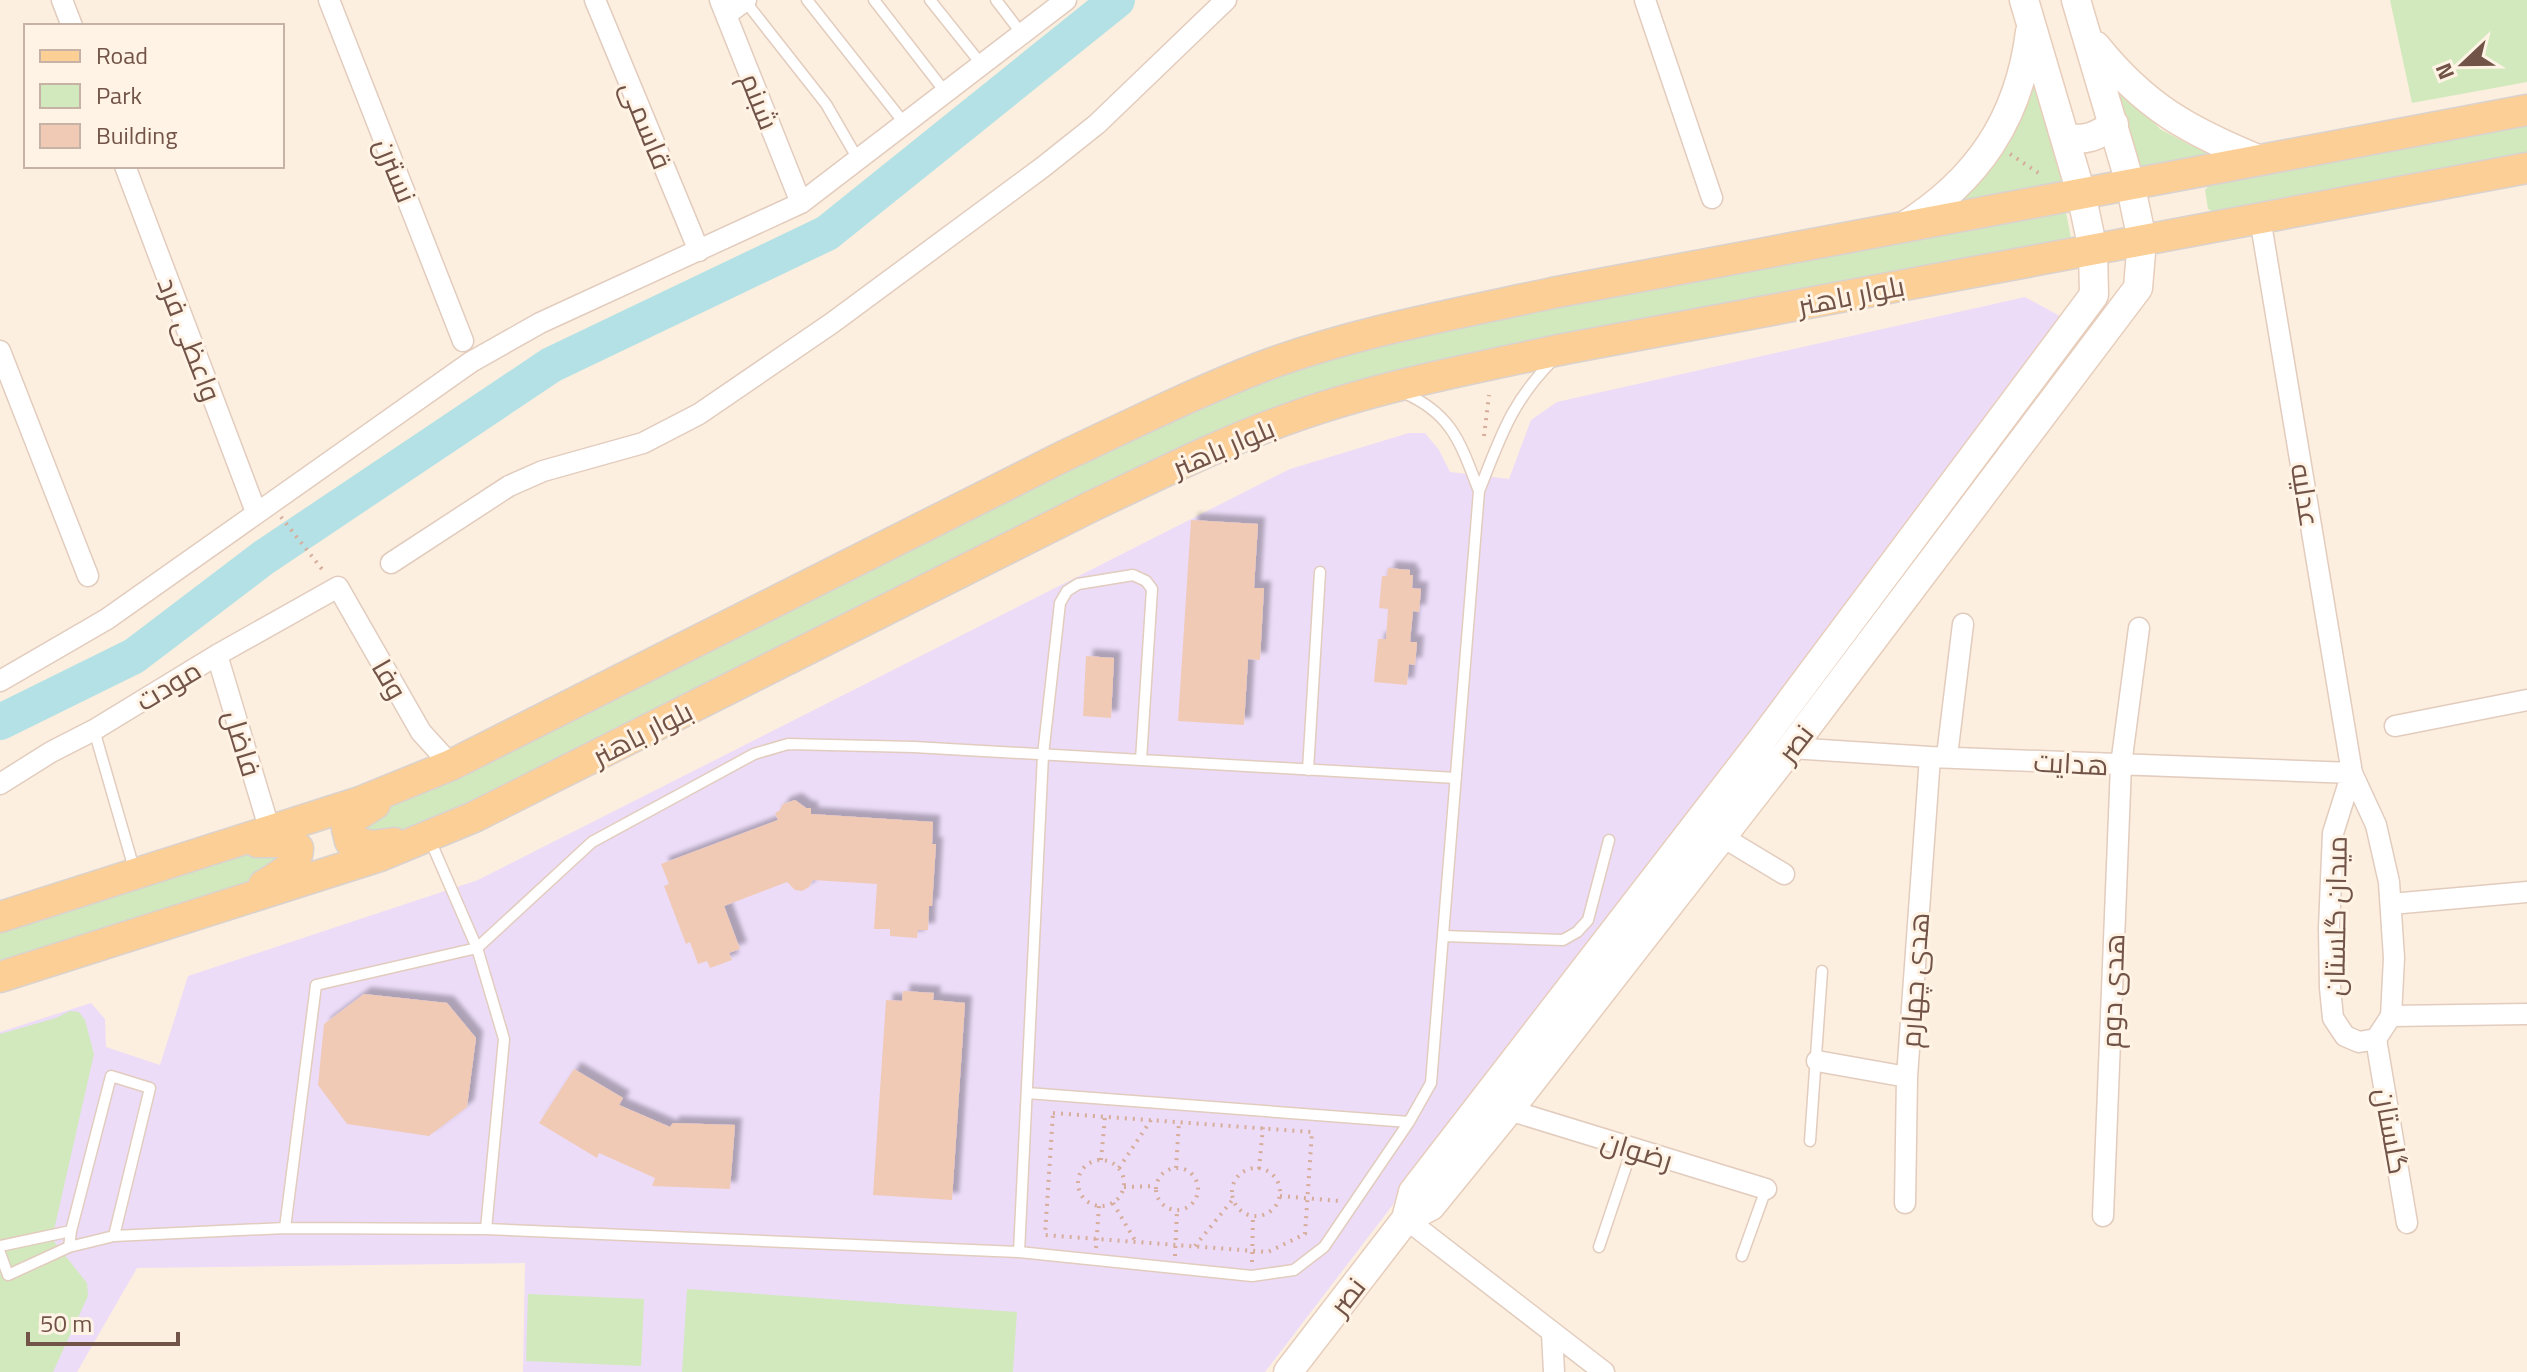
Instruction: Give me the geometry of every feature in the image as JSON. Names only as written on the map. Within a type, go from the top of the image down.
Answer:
[{"type":"main road","name":"بلوار باهنر","points":[[0,917],[360,802],[451,765],[1064,456],[1163,409],[1266,366],[1420,321],[1552,293],[2527,110]]},
{"type":"main road","name":"بلوار باهنر","points":[[0,977],[380,856],[474,817],[1187,461],[1285,420],[1391,388],[1564,349],[2527,168]]},
{"type":"main road","points":[[415,780],[353,818],[347,829],[350,841],[372,846],[433,834]]},
{"type":"main road","points":[[207,851],[269,842],[292,844],[298,848],[298,857],[291,866],[259,888],[224,906]]},
{"type":"street","points":[[62,0],[71,24]]},
{"type":"street","name":"نسترن","points":[[329,0],[463,341]]},
{"type":"street","name":"قاسمی","points":[[595,0],[699,251]]},
{"type":"street","points":[[723,8],[745,0]]},
{"type":"street","points":[[391,563],[509,486],[543,471],[643,443],[711,406],[832,323],[988,209],[1097,124],[1226,0]]},
{"type":"street","points":[[1645,0],[1712,198]]},
{"type":"street","name":"نصر","points":[[1406,1219],[1431,1206],[1509,1110],[1791,748],[2138,288],[2142,240],[2130,183],[2076,0]]},
{"type":"street","points":[[0,681],[107,619],[471,362],[540,323],[801,203],[1060,2]]},
{"type":"street","name":"شبنم","points":[[723,8],[801,203]]},
{"type":"street","points":[[1903,227],[1934,208],[1993,142],[2008,115],[2026,60],[2027,11]]},
{"type":"street","name":"نصر","points":[[1288,1372],[1406,1219],[1413,1192],[1761,741],[2094,295],[2093,250],[2081,193],[2027,11]]},
{"type":"street","points":[[2087,36],[2121,78],[2164,114],[2214,142],[2260,160]]},
{"type":"street","points":[[2065,137],[2078,140],[2091,138],[2114,124]]},
{"type":"street","name":"واعظی فرد","points":[[126,168],[256,512]]},
{"type":"street","name":"عدلیه","points":[[2260,218],[2352,773]]},
{"type":"street","points":[[0,351],[88,576]]},
{"type":"street","name":"وفا","points":[[338,587],[421,732],[451,765]]},
{"type":"street","name":"مودت","points":[[0,784],[338,587]]},
{"type":"street","name":"هدی چهارم","points":[[1905,1203],[1907,1077],[1938,757],[1963,624]]},
{"type":"street","name":"هدی دوم","points":[[2103,1216],[2121,765],[2139,628]]},
{"type":"street","name":"فاضل","points":[[217,655],[270,831]]},
{"type":"street","points":[[2395,726],[2527,700]]},
{"type":"street","name":"هدایت","points":[[1791,748],[1938,757],[2352,773]]},
{"type":"street","name":"میدان گلستان","points":[[2352,773],[2376,825],[2389,882],[2394,958],[2391,1016]]},
{"type":"street","name":"میدان گلستان","points":[[2352,773],[2333,833],[2330,988],[2333,1018],[2345,1036],[2359,1042],[2376,1039]]},
{"type":"street","points":[[1721,836],[1784,874]]},
{"type":"street","points":[[2391,904],[2527,892]]},
{"type":"street","points":[[2376,1039],[2391,1016],[2527,1014]]},
{"type":"street","name":"گلستان","points":[[2376,1039],[2407,1223]]},
{"type":"street","points":[[1817,1061],[1907,1077]]},
{"type":"street","name":"رضوان","points":[[1509,1110],[1766,1189]]},
{"type":"street","points":[[1406,1219],[1604,1372]]},
{"type":"street","points":[[1552,1333],[1554,1372]]},
{"type":"lane","points":[[745,0],[826,104],[859,161]]},
{"type":"lane","points":[[807,0],[905,125]]},
{"type":"lane","points":[[874,0],[946,93]]},
{"type":"lane","points":[[930,0],[982,65]]},
{"type":"lane","points":[[996,0],[1022,34]]},
{"type":"lane","points":[[0,1253],[8,1275],[69,1247],[114,1236],[285,1228],[486,1229],[1019,1252],[1252,1276],[1294,1270],[1324,1247],[1409,1122],[1431,1083],[1479,491],[1515,405],[1533,380],[1564,349]]},
{"type":"lane","points":[[1391,388],[1419,400],[1450,425],[1479,491]]},
{"type":"lane","points":[[1308,770],[1320,572]]},
{"type":"lane","points":[[1019,1252],[1043,755],[1060,603],[1067,591],[1078,584],[1133,575],[1146,581],[1152,589],[1141,760]]},
{"type":"lane","points":[[94,730],[136,874]]},
{"type":"lane","points":[[285,1228],[316,985],[477,948],[592,842],[754,754],[788,744],[914,747],[1456,778]]},
{"type":"lane","points":[[433,834],[477,948],[504,1039],[486,1229]]},
{"type":"lane","points":[[1443,936],[1563,940],[1577,932],[1588,920],[1609,840]]},
{"type":"lane","points":[[1810,1141],[1822,971]]},
{"type":"lane","points":[[69,1247],[111,1076],[150,1088],[114,1236]]},
{"type":"lane","points":[[1027,1093],[1409,1122]]},
{"type":"lane","points":[[1599,1247],[1632,1149]]},
{"type":"lane","points":[[1742,1256],[1766,1189]]},
{"type":"lane","points":[[0,1246],[71,1231]]},
{"type":"path","points":[[1993,142],[2045,178]]},
{"type":"path","points":[[283,519],[317,564]]},
{"type":"path","points":[[1176,1168],[1181,1105]]},
{"type":"path","points":[[1259,1169],[1264,1111]]},
{"type":"path","points":[[1053,1113],[1151,1120],[1312,1132],[1305,1234],[1268,1252],[1045,1235],[1053,1113]]},
{"type":"path","points":[[1101,1160],[1105,1117]]},
{"type":"path","points":[[1119,1168],[1101,1160],[1086,1165],[1078,1178],[1078,1186],[1085,1200],[1099,1206],[1113,1203],[1124,1187],[1119,1168],[1151,1120]]},
{"type":"path","points":[[1176,1168],[1192,1175],[1198,1192],[1193,1203],[1177,1211],[1163,1206],[1158,1200],[1155,1186],[1163,1173],[1176,1168]]},
{"type":"path","points":[[1259,1169],[1267,1171],[1277,1181],[1280,1196],[1278,1203],[1268,1213],[1253,1216],[1241,1210],[1233,1191],[1244,1172],[1259,1169]]},
{"type":"path","points":[[1124,1187],[1155,1186]]},
{"type":"path","points":[[1280,1196],[1354,1202]]},
{"type":"path","points":[[1195,1246],[1234,1198]]},
{"type":"path","points":[[1113,1203],[1136,1242]]},
{"type":"path","points":[[1095,1260],[1099,1206]]},
{"type":"path","points":[[1175,1268],[1177,1211]]},
{"type":"path","points":[[1252,1276],[1253,1216]]},
{"type":"shaded area","points":[[2025,297],[2069,321],[1265,1372],[523,1372],[525,1263],[137,1268],[77,1372],[0,1372],[0,1032],[91,1003],[105,1019],[106,1047],[160,1065],[188,976],[478,880],[1290,469],[1409,433],[1425,433],[1439,450],[1450,472],[1509,479],[1531,420],[1557,402]]},
{"type":"green space","points":[[2390,0],[2527,0],[2527,82],[2412,103]]},
{"type":"green space","points":[[2026,60],[2065,137],[2063,197],[2074,253],[1285,420],[474,817],[372,846],[353,818],[1266,366],[1903,227],[1953,190]]},
{"type":"green space","points":[[2109,74],[2160,129],[2190,145],[2226,155],[2137,171]]},
{"type":"green space","points":[[2527,110],[2527,168],[2224,217],[2208,209],[2205,190],[2217,177]]},
{"type":"green space","points":[[269,842],[291,866],[0,977],[0,917]]},
{"type":"green space","points":[[70,1011],[79,1012],[85,1020],[94,1054],[52,1239],[87,1283],[88,1296],[53,1372],[0,1372],[0,1034]]},
{"type":"green space","points":[[687,1289],[1017,1312],[1013,1372],[682,1372]]},
{"type":"green space","points":[[528,1294],[644,1299],[641,1366],[526,1361]]},
{"type":"building","points":[[1191,520],[1258,524],[1254,588],[1264,588],[1260,660],[1248,659],[1244,725],[1178,721]]},
{"type":"building","points":[[1388,568],[1410,570],[1410,575],[1413,575],[1412,588],[1421,589],[1419,612],[1413,611],[1410,642],[1417,642],[1415,665],[1409,664],[1407,685],[1374,682],[1378,639],[1386,639],[1388,609],[1379,608],[1382,576],[1387,576]]},
{"type":"building","points":[[1086,656],[1114,658],[1111,718],[1083,716]]},
{"type":"building","points":[[795,800],[811,808],[811,814],[933,822],[932,844],[936,844],[928,930],[918,930],[917,938],[890,936],[890,929],[874,929],[877,884],[813,880],[802,891],[795,890],[787,882],[724,906],[740,949],[729,953],[732,960],[710,968],[707,961],[698,964],[690,942],[686,944],[664,886],[669,884],[661,864],[778,820],[775,813],[783,804]]},
{"type":"building","points":[[903,991],[934,993],[933,1000],[965,1003],[952,1200],[873,1195],[886,1000],[902,1001]]},
{"type":"building","points":[[364,994],[447,1003],[476,1038],[467,1107],[429,1136],[347,1124],[318,1085],[324,1024]]},
{"type":"building","points":[[574,1069],[623,1098],[619,1105],[670,1127],[673,1123],[735,1125],[730,1189],[652,1186],[655,1178],[599,1153],[597,1158],[539,1123]]},
{"type":"waterway","points":[[0,722],[134,656],[263,558],[551,365],[827,233],[1117,0]]}]
